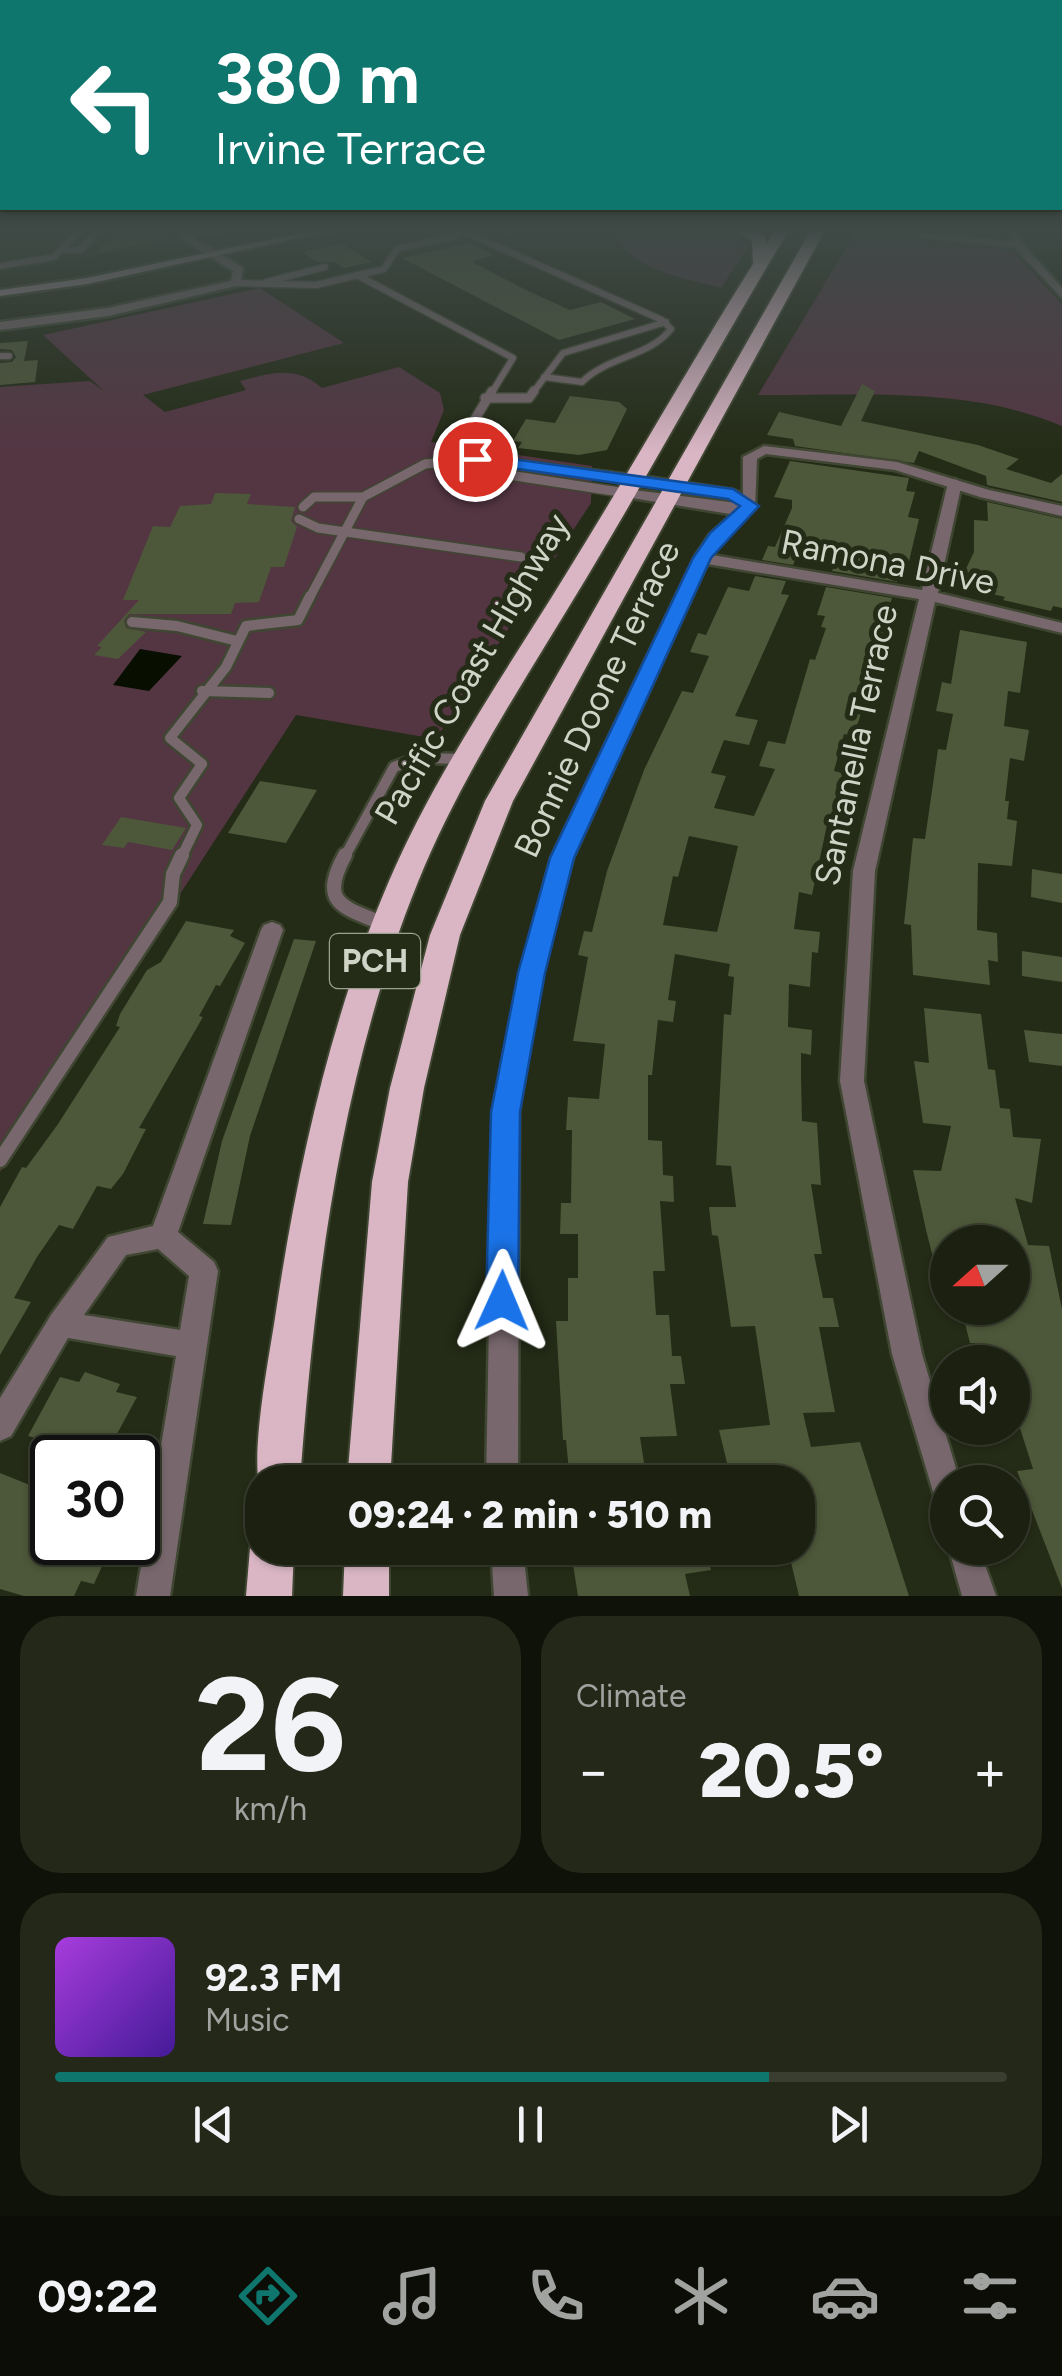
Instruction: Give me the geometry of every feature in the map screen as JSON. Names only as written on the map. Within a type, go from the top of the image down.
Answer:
[{"type":"highway","name":"Pacific Coast Highway","points":[[279,1465],[286,1375],[315,1186],[349,1042],[386,925],[444,795],[737,304]]},
{"type":"highway","name":"PCH","points":[[369,1465],[390,1182],[407,1088],[444,936],[499,802],[673,492],[772,304]]},
{"type":"highway","points":[[269,1596],[271,1565]]},
{"type":"highway","points":[[366,1565],[366,1596]]},
{"type":"street","points":[[0,326],[141,304]]},
{"type":"street","points":[[630,486],[673,492],[730,509],[750,506],[750,457],[764,450],[897,466],[1062,511]]},
{"type":"street","name":"Santanella Terrace","points":[[940,1465],[907,1354],[852,1081],[864,870],[955,483]]},
{"type":"street","name":"Bonnie Doone Terrace","points":[[502,1465],[506,1112],[532,973],[562,858],[702,558],[716,537],[750,506]]},
{"type":"street","name":"Ramona Drive","points":[[702,558],[930,596],[1062,628]]},
{"type":"street","points":[[163,1236],[272,930]]},
{"type":"street","points":[[0,1426],[61,1324],[118,1246],[163,1236]]},
{"type":"street","points":[[153,1596],[204,1271],[163,1236]]},
{"type":"street","points":[[61,1324],[192,1345]]},
{"type":"street","points":[[508,1565],[511,1596]]},
{"type":"street","points":[[968,1565],[978,1596]]},
{"type":"lane","points":[[415,304],[513,358],[450,460]]},
{"type":"lane","points":[[544,377],[582,382],[597,364],[658,344],[671,329],[666,322],[627,304]]},
{"type":"lane","points":[[485,398],[529,398],[563,354],[666,322]]},
{"type":"lane","points":[[303,507],[314,497],[363,498],[425,464],[450,460],[475,459],[630,486]]},
{"type":"lane","points":[[450,460],[470,469],[630,486]]},
{"type":"lane","points":[[0,1160],[170,902],[173,874],[197,825],[179,798],[202,764],[170,738],[202,691],[226,667],[246,626],[298,620],[363,498]]},
{"type":"lane","points":[[299,518],[304,525],[521,557]]},
{"type":"lane","points":[[132,622],[176,626],[237,641]]},
{"type":"lane","points":[[202,691],[269,693]]},
{"type":"lane","points":[[386,925],[344,908],[332,896],[331,881],[394,767],[418,758],[466,758]]},
{"type":"shaded area","points":[[184,304],[285,304],[344,343],[143,395],[165,412],[246,390],[240,381],[263,375],[293,374],[322,388],[399,367],[440,393],[444,410],[431,442],[592,466],[591,503],[436,739],[296,715],[0,1172],[0,387],[90,381],[104,391],[43,335]]},
{"type":"shaded area","points":[[812,304],[1062,304],[1062,426],[989,404],[951,399],[758,395]]},
{"type":"shaded area","points":[[140,649],[182,656],[149,691],[113,685]]},
{"type":"building","points":[[491,304],[558,304],[570,310],[606,304],[635,319],[559,340]]},
{"type":"building","points":[[28,341],[24,361],[38,360],[35,382],[0,385],[0,363],[12,362],[16,357],[12,350],[0,349],[0,343]]},
{"type":"building","points":[[862,384],[875,391],[861,421],[978,445],[1019,459],[1006,469],[1051,483],[1062,474],[1062,502],[987,485],[986,476],[919,451],[914,463],[795,446],[793,439],[767,435],[779,412],[841,426]]},
{"type":"building","points":[[570,396],[619,402],[627,409],[607,450],[579,455],[518,448],[522,442],[513,441],[526,419],[555,423]]},
{"type":"building","points":[[790,461],[909,478],[906,491],[915,492],[908,517],[919,519],[906,574],[899,573],[897,582],[832,571],[834,566],[829,563],[796,558],[793,565],[762,560],[768,546],[775,547],[792,508],[792,500],[774,497]]},
{"type":"building","points":[[215,493],[251,494],[247,504],[295,507],[291,521],[297,527],[284,567],[271,567],[259,602],[235,603],[231,614],[129,614],[124,620],[126,628],[146,632],[118,659],[94,655],[102,647],[97,646],[139,600],[123,600],[153,526],[170,527],[180,506],[211,504]]},
{"type":"building","points":[[987,502],[1062,519],[1062,608],[1053,606],[1051,611],[1003,600],[1005,597],[980,591],[985,582],[962,577],[974,552],[974,520],[988,521]]},
{"type":"building","points":[[755,576],[786,581],[781,594],[789,595],[735,716],[758,720],[749,745],[724,740],[711,773],[726,776],[714,808],[754,816],[775,769],[759,766],[768,741],[785,744],[810,659],[815,660],[826,628],[821,627],[825,616],[817,615],[826,587],[892,598],[859,720],[853,736],[844,734],[834,771],[846,774],[838,811],[834,810],[827,825],[812,895],[799,892],[794,929],[820,932],[818,953],[812,952],[810,987],[789,984],[788,1027],[812,1030],[811,1055],[801,1053],[801,1075],[802,1121],[817,1123],[821,1185],[811,1184],[822,1254],[814,1254],[823,1298],[833,1298],[839,1327],[819,1327],[835,1412],[803,1413],[811,1447],[860,1442],[909,1596],[799,1596],[792,1565],[815,1565],[815,1465],[728,1465],[719,1430],[770,1425],[755,1326],[731,1327],[718,1236],[712,1235],[709,1207],[736,1207],[731,1166],[716,1165],[724,1014],[731,1015],[734,977],[728,976],[730,964],[675,954],[668,1000],[676,1001],[673,1022],[658,1020],[652,1075],[648,1075],[648,1140],[662,1141],[663,1175],[673,1176],[674,1202],[660,1201],[665,1271],[653,1271],[656,1315],[669,1315],[672,1356],[681,1356],[685,1384],[670,1384],[677,1436],[640,1437],[644,1465],[568,1465],[563,1440],[556,1321],[568,1321],[568,1278],[578,1278],[578,1234],[560,1234],[561,1203],[571,1203],[572,1130],[566,1130],[568,1097],[599,1099],[605,1044],[573,1041],[588,957],[578,955],[584,931],[592,932],[607,871],[644,770],[682,691],[693,693],[709,656],[690,652],[698,633],[706,635],[728,587],[749,591]],"holes":[[[689,836],[738,846],[717,932],[663,925],[673,876],[678,877]]]},
{"type":"building","points":[[960,630],[1027,642],[1020,693],[1008,691],[1004,726],[1029,730],[1024,761],[1010,758],[1007,819],[1017,821],[1012,866],[978,863],[977,930],[997,933],[998,962],[988,960],[990,985],[913,975],[911,925],[904,924],[913,838],[925,839],[938,749],[946,750],[953,714],[936,711],[942,682],[951,684]]},
{"type":"building","points":[[260,781],[317,790],[286,843],[228,833]]},
{"type":"building","points":[[121,817],[186,828],[172,850],[128,842],[124,848],[102,845]]},
{"type":"building","points":[[1032,869],[1062,874],[1062,903],[1031,897]]},
{"type":"building","points":[[186,921],[234,930],[230,936],[245,943],[220,986],[216,985],[199,1016],[203,1017],[139,1128],[146,1129],[123,1174],[111,1189],[97,1186],[73,1229],[59,1225],[37,1257],[14,1298],[31,1302],[0,1355],[0,1207],[22,1167],[26,1168],[58,1124],[120,1027],[116,1026],[120,1014],[147,970],[161,962]]},
{"type":"building","points":[[294,939],[316,941],[250,1136],[231,1225],[203,1224],[222,1141]]},
{"type":"building","points":[[1022,951],[1062,957],[1062,982],[1022,976]]},
{"type":"building","points":[[924,1008],[981,1014],[988,1069],[995,1070],[1000,1108],[1010,1109],[1013,1137],[1041,1139],[1032,1203],[1015,1198],[1022,1225],[930,1225],[930,1246],[913,1170],[941,1171],[951,1126],[923,1123],[914,1061],[929,1063]]},
{"type":"building","points":[[1024,1030],[1062,1034],[1062,1066],[1029,1062]]},
{"type":"building","points":[[1030,1245],[1049,1246],[1062,1309],[1062,1588],[1030,1505],[1033,1469],[1025,1445],[1030,1445],[1030,1345],[970,1343],[965,1325],[1030,1325]]},
{"type":"building","points":[[85,1372],[120,1384],[116,1392],[137,1397],[116,1435],[28,1436],[60,1377],[79,1382]]},
{"type":"building","points":[[0,1473],[30,1485],[30,1565],[103,1565],[94,1584],[81,1581],[74,1596],[24,1596],[0,1589]]},
{"type":"building","points":[[573,1565],[710,1565],[711,1570],[685,1574],[690,1596],[578,1596]]},
{"type":"route","points":[[475,459],[733,494],[750,506],[716,537],[702,558],[562,858],[532,973],[506,1112],[502,1301]]}]
